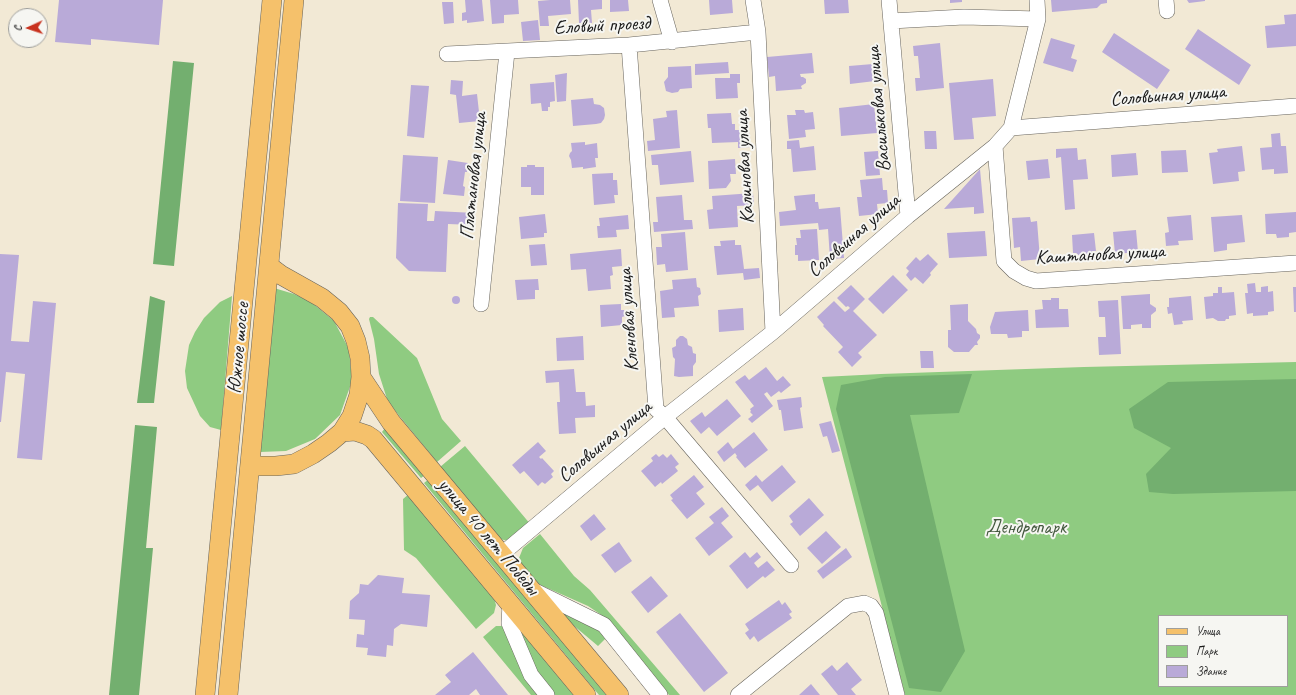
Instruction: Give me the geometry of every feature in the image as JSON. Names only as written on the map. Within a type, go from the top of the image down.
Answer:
[{"type":"main road","name":"Южное шоссе","points":[[205,695],[231,438],[272,0]]},
{"type":"main road","name":"Южное шоссе","points":[[228,695],[294,0]]},
{"type":"main road","points":[[231,438],[235,452],[250,466],[294,464],[313,454],[342,432],[352,416],[359,395],[360,358],[356,341],[350,326],[339,312],[322,298],[281,275],[269,266]]},
{"type":"main road","name":"улица 40 лет Победы","points":[[360,377],[391,422],[619,695]]},
{"type":"main road","points":[[373,439],[372,427],[374,423],[384,420],[391,422]]},
{"type":"main road","name":"улица 40 лет Победы","points":[[342,432],[355,431],[367,435],[373,439],[586,695]]},
{"type":"street","points":[[660,0],[672,42]]},
{"type":"street","name":"Калиновая улица","points":[[754,0],[758,32],[773,332]]},
{"type":"street","name":"Васильковая улица","points":[[889,0],[908,216]]},
{"type":"street","points":[[1011,128],[1038,19],[1036,0]]},
{"type":"street","points":[[891,21],[964,17],[1038,19]]},
{"type":"street","name":"Еловый проезд","points":[[447,54],[629,46],[758,32]]},
{"type":"street","name":"Кленовая улица","points":[[629,46],[656,409],[665,417],[791,565]]},
{"type":"street","name":"Платановая улица","points":[[481,304],[507,52]]},
{"type":"street","name":"Соловьиная улица","points":[[502,554],[665,417],[773,332],[908,216],[995,146],[1011,128],[1296,106]]},
{"type":"street","name":"Каштановая улица","points":[[995,146],[1004,261],[1014,271],[1026,278],[1036,281],[1296,263]]},
{"type":"street","points":[[532,589],[604,625],[660,695]]},
{"type":"street","points":[[738,695],[848,606],[864,603],[871,606],[876,613],[897,695]]},
{"type":"street","points":[[510,604],[509,623],[531,675],[547,695]]},
{"type":"green space","points":[[173,61],[194,63],[174,266],[153,264]]},
{"type":"green space","points":[[274,288],[294,294],[311,302],[334,321],[349,349],[352,381],[340,415],[315,439],[286,451],[260,452]]},
{"type":"green space","points":[[150,296],[165,301],[154,403],[137,403]]},
{"type":"green space","points":[[232,296],[221,430],[210,427],[200,416],[187,388],[185,371],[189,345],[195,332],[204,318],[220,302]]},
{"type":"green space","points":[[370,317],[373,317],[417,358],[442,419],[461,441],[437,462],[388,402],[379,374],[374,339],[369,319]]},
{"type":"green space","name":"Дендропарк","points":[[1296,362],[1296,695],[905,695],[822,377]]},
{"type":"green space","points":[[972,374],[959,413],[910,415],[965,651],[941,692],[909,688],[836,409],[841,385],[885,377]]},
{"type":"green space","points":[[1296,379],[1296,491],[1173,494],[1149,492],[1146,474],[1171,448],[1134,428],[1129,409],[1168,382]]},
{"type":"green space","points":[[135,425],[157,427],[146,548],[153,548],[139,695],[109,695]]},
{"type":"green space","points":[[385,428],[425,475],[421,478],[382,432]]},
{"type":"green space","points":[[465,446],[531,525],[508,541],[500,539],[440,467]]},
{"type":"green space","points":[[429,479],[607,695],[599,695],[424,483]]},
{"type":"green space","points":[[409,494],[493,595],[496,605],[494,613],[476,629],[416,558],[404,550],[403,499]]},
{"type":"green space","points":[[540,534],[574,576],[590,590],[680,695],[669,695],[600,614],[588,606],[536,583],[519,558],[523,548]]},
{"type":"green space","points":[[556,606],[585,619],[607,637],[598,646],[573,625]]},
{"type":"green space","points":[[514,622],[575,695],[553,695],[537,676]]},
{"type":"green space","points":[[496,626],[502,626],[504,628],[539,695],[531,695],[483,637]]},
{"type":"building","points":[[59,0],[163,0],[159,45],[91,39],[91,45],[55,42]]},
{"type":"building","points":[[465,0],[482,0],[484,21],[467,23],[467,20],[462,21],[462,13],[466,12]]},
{"type":"building","points":[[490,0],[518,0],[519,14],[504,15],[504,23],[492,24]]},
{"type":"building","points":[[570,0],[571,14],[548,16],[549,26],[540,26],[538,1]]},
{"type":"building","points":[[578,0],[602,0],[602,9],[591,10],[592,23],[579,23]]},
{"type":"building","points":[[610,0],[628,0],[629,11],[610,12]]},
{"type":"building","points":[[709,0],[732,0],[733,13],[710,15]]},
{"type":"building","points":[[824,0],[848,0],[849,13],[825,14]]},
{"type":"building","points":[[950,0],[962,0],[962,2],[950,3]]},
{"type":"building","points":[[1051,0],[1107,0],[1107,3],[1101,4],[1097,8],[1052,12]]},
{"type":"building","points":[[1187,0],[1205,0],[1205,1],[1189,3]]},
{"type":"building","points":[[442,2],[453,2],[454,23],[444,24]]},
{"type":"building","points":[[1296,14],[1296,46],[1267,48],[1265,26],[1285,24],[1284,15]]},
{"type":"building","points":[[538,20],[540,40],[523,41],[521,22]]},
{"type":"building","points":[[1198,29],[1251,65],[1239,85],[1185,49]]},
{"type":"building","points":[[1114,33],[1170,70],[1157,89],[1102,52]]},
{"type":"building","points":[[1051,38],[1075,45],[1071,58],[1077,60],[1073,72],[1043,63]]},
{"type":"building","points":[[940,43],[944,88],[916,91],[915,78],[920,78],[918,56],[914,56],[913,46]]},
{"type":"building","points":[[812,53],[814,73],[800,74],[801,77],[806,79],[806,83],[801,86],[802,89],[776,91],[775,76],[769,77],[767,57]]},
{"type":"building","points":[[728,62],[729,73],[695,75],[695,64]]},
{"type":"building","points":[[873,64],[875,81],[850,84],[849,66]]},
{"type":"building","points":[[691,66],[692,88],[680,89],[678,92],[672,93],[666,91],[664,82],[668,77],[668,67]]},
{"type":"building","points":[[567,73],[566,101],[557,102],[555,75]]},
{"type":"building","points":[[730,74],[740,74],[740,83],[737,83],[738,98],[716,99],[715,78],[730,78]]},
{"type":"building","points":[[993,79],[996,116],[972,118],[974,139],[954,140],[949,83]]},
{"type":"building","points":[[451,80],[463,81],[462,96],[477,94],[480,121],[459,123],[456,95],[450,94]]},
{"type":"building","points":[[554,82],[555,101],[550,102],[548,111],[542,111],[541,103],[531,104],[530,84]]},
{"type":"building","points":[[411,85],[429,86],[424,138],[407,136]]},
{"type":"building","points":[[593,98],[594,104],[600,105],[604,108],[604,119],[601,123],[573,126],[571,100]]},
{"type":"building","points":[[874,104],[877,133],[841,136],[839,108]]},
{"type":"building","points":[[677,110],[680,148],[648,151],[647,141],[655,140],[653,119],[667,117],[666,111]]},
{"type":"building","points":[[795,110],[804,110],[805,113],[813,112],[815,129],[805,130],[806,137],[789,139],[787,115],[796,115]]},
{"type":"building","points":[[731,113],[732,124],[735,124],[735,130],[749,130],[750,147],[738,148],[738,142],[712,143],[711,128],[708,128],[707,114]]},
{"type":"building","points":[[924,131],[936,131],[937,149],[925,149]]},
{"type":"building","points":[[1280,133],[1281,146],[1286,146],[1288,173],[1274,174],[1274,169],[1262,170],[1260,148],[1272,147],[1271,134]]},
{"type":"building","points":[[799,140],[800,148],[814,146],[816,170],[793,172],[791,149],[787,149],[787,141]]},
{"type":"building","points":[[585,142],[585,145],[597,143],[598,158],[595,158],[596,167],[583,169],[583,167],[572,168],[569,156],[572,151],[571,143]]},
{"type":"building","points":[[1242,146],[1245,171],[1238,172],[1239,181],[1213,184],[1209,153],[1218,152],[1217,149]]},
{"type":"building","points":[[1077,148],[1078,160],[1086,159],[1088,179],[1073,180],[1075,209],[1065,210],[1061,157],[1056,158],[1056,149]]},
{"type":"building","points":[[1186,150],[1188,172],[1162,173],[1161,151]]},
{"type":"building","points":[[691,151],[694,182],[660,185],[658,165],[652,165],[651,155]]},
{"type":"building","points":[[878,151],[880,175],[866,176],[864,152]]},
{"type":"building","points":[[1136,153],[1138,175],[1112,177],[1111,155]]},
{"type":"building","points":[[403,155],[438,157],[435,203],[400,201]]},
{"type":"building","points":[[735,159],[736,174],[730,174],[731,181],[726,188],[709,189],[708,161]]},
{"type":"building","points":[[1048,159],[1050,178],[1028,180],[1026,161]]},
{"type":"building","points":[[448,160],[468,163],[463,186],[465,187],[464,196],[443,194]]},
{"type":"building","points":[[527,165],[544,167],[544,195],[531,195],[531,187],[521,187],[521,167],[527,167]]},
{"type":"building","points":[[980,169],[984,213],[974,214],[974,207],[944,209]]},
{"type":"building","points":[[613,173],[613,180],[617,180],[618,195],[614,195],[615,203],[594,205],[592,174]]},
{"type":"building","points":[[882,178],[883,190],[887,190],[888,203],[877,204],[878,214],[859,216],[857,197],[862,197],[860,180]]},
{"type":"building","points":[[753,193],[754,205],[737,206],[738,227],[709,229],[707,210],[713,209],[712,196]]},
{"type":"building","points":[[815,194],[815,202],[818,202],[819,209],[840,207],[844,258],[830,259],[828,229],[819,230],[818,223],[780,226],[779,212],[796,210],[794,196]]},
{"type":"building","points":[[682,195],[684,220],[692,220],[693,229],[654,232],[653,222],[658,222],[656,197]]},
{"type":"building","points":[[398,203],[428,204],[427,221],[434,221],[435,211],[475,213],[474,225],[448,224],[446,272],[409,271],[396,258]]},
{"type":"building","points":[[1296,212],[1296,232],[1289,233],[1289,237],[1277,238],[1276,234],[1266,234],[1265,214]]},
{"type":"building","points":[[545,214],[547,233],[544,233],[544,237],[521,239],[519,217]]},
{"type":"building","points":[[628,215],[629,229],[616,230],[617,237],[598,238],[597,226],[600,226],[599,218]]},
{"type":"building","points":[[1191,215],[1193,240],[1178,241],[1179,245],[1166,246],[1165,233],[1169,232],[1167,217]]},
{"type":"building","points":[[1242,215],[1245,242],[1227,244],[1227,250],[1214,252],[1211,217]]},
{"type":"building","points":[[1030,217],[1031,222],[1037,221],[1040,259],[1021,261],[1020,247],[1014,248],[1012,218]]},
{"type":"building","points":[[817,229],[819,260],[798,261],[798,255],[795,255],[795,245],[797,245],[796,238],[801,238],[800,230]]},
{"type":"building","points":[[1136,230],[1138,252],[1115,254],[1113,232]]},
{"type":"building","points":[[985,231],[987,256],[949,258],[947,233]]},
{"type":"building","points":[[685,232],[688,270],[666,272],[665,264],[657,265],[656,247],[662,247],[661,234]]},
{"type":"building","points":[[1094,233],[1096,251],[1092,251],[1093,257],[1082,258],[1076,253],[1073,253],[1072,235]]},
{"type":"building","points":[[735,240],[735,245],[741,245],[744,269],[759,268],[760,278],[744,280],[743,273],[717,275],[714,246],[721,246],[720,241]]},
{"type":"building","points":[[545,244],[547,265],[531,266],[529,245]]},
{"type":"building","points":[[621,249],[622,266],[612,267],[613,275],[610,276],[611,289],[588,291],[586,269],[571,270],[570,254]]},
{"type":"building","points":[[0,254],[19,255],[11,341],[29,342],[33,301],[56,303],[42,460],[17,458],[25,374],[6,372],[0,422]]},
{"type":"building","points":[[928,254],[938,264],[923,284],[915,277],[911,281],[906,275],[909,271],[906,268],[916,257],[920,261]]},
{"type":"building","points":[[893,275],[908,290],[883,314],[868,299]]},
{"type":"building","points":[[696,278],[697,287],[700,288],[701,294],[698,296],[699,306],[674,308],[675,317],[662,318],[660,291],[673,289],[672,280]]},
{"type":"building","points":[[538,279],[539,290],[535,290],[535,299],[517,300],[515,280]]},
{"type":"building","points":[[1255,283],[1256,292],[1261,292],[1261,287],[1268,286],[1268,292],[1273,291],[1274,311],[1268,312],[1268,315],[1253,316],[1253,313],[1247,314],[1245,293],[1248,293],[1247,284]]},
{"type":"building","points":[[851,285],[865,299],[853,311],[877,335],[858,353],[862,357],[852,367],[838,352],[843,347],[823,326],[824,325],[817,317],[834,301],[845,312],[850,308],[848,306],[846,307],[837,298]]},
{"type":"building","points":[[1218,287],[1222,287],[1222,293],[1234,292],[1236,315],[1229,316],[1229,319],[1226,319],[1225,321],[1218,321],[1213,318],[1206,319],[1204,297],[1213,296],[1213,293],[1218,293]]},
{"type":"building","points":[[1293,287],[1296,287],[1296,312],[1294,312]]},
{"type":"building","points":[[1150,294],[1150,304],[1156,308],[1156,311],[1151,315],[1151,328],[1142,328],[1142,324],[1131,325],[1131,329],[1123,329],[1121,296]]},
{"type":"building","points":[[454,296],[458,296],[460,300],[458,304],[454,304],[452,302],[452,298]]},
{"type":"building","points":[[1191,296],[1193,320],[1182,321],[1183,324],[1174,325],[1172,313],[1168,314],[1167,307],[1169,307],[1169,298]]},
{"type":"building","points":[[1051,298],[1059,298],[1059,309],[1068,309],[1069,327],[1036,328],[1035,310],[1043,309],[1042,300],[1051,300]]},
{"type":"building","points":[[1118,300],[1121,354],[1099,355],[1098,337],[1106,337],[1105,317],[1099,317],[1098,301]]},
{"type":"building","points":[[621,304],[621,310],[624,310],[626,314],[622,317],[622,325],[601,327],[600,305]]},
{"type":"building","points":[[968,304],[968,321],[980,335],[977,342],[978,345],[975,345],[969,352],[954,352],[948,347],[948,330],[951,330],[950,305]]},
{"type":"building","points":[[743,308],[744,330],[719,332],[718,310]]},
{"type":"building","points":[[1028,310],[1029,331],[1022,331],[1022,337],[1008,338],[1007,334],[991,334],[990,327],[995,312]]},
{"type":"building","points":[[583,336],[584,360],[557,361],[556,338]]},
{"type":"building","points":[[680,336],[687,339],[688,345],[692,347],[693,353],[696,354],[696,362],[693,366],[693,376],[674,376],[675,359],[673,357],[672,348],[676,346],[676,340]]},
{"type":"building","points":[[920,351],[933,351],[934,368],[921,368]]},
{"type":"building","points":[[766,367],[777,381],[783,376],[791,385],[781,393],[779,391],[771,397],[767,392],[764,394],[773,406],[752,423],[748,419],[753,415],[750,412],[750,409],[754,406],[735,382],[745,375],[749,380]]},
{"type":"building","points":[[574,369],[576,392],[585,392],[586,406],[595,405],[595,417],[575,418],[576,433],[559,434],[557,402],[560,402],[559,382],[546,383],[545,371]]},
{"type":"building","points":[[801,397],[802,407],[800,408],[803,428],[784,431],[781,410],[779,410],[777,400]]},
{"type":"building","points":[[727,399],[741,416],[717,436],[709,427],[701,434],[690,421],[702,412],[705,417]]},
{"type":"building","points":[[831,421],[840,451],[832,453],[827,436],[823,437],[819,424]]},
{"type":"building","points":[[754,432],[768,450],[745,468],[736,457],[737,456],[735,453],[724,462],[717,452],[728,442],[733,449]]},
{"type":"building","points":[[538,442],[546,451],[539,457],[541,459],[542,458],[554,471],[551,474],[553,477],[545,484],[542,482],[538,486],[524,471],[520,474],[512,465]]},
{"type":"building","points":[[656,454],[659,457],[663,454],[667,458],[671,454],[679,464],[675,467],[678,471],[662,484],[661,482],[655,487],[641,471],[653,461],[651,458]]},
{"type":"building","points":[[782,465],[796,482],[772,502],[758,485],[750,491],[745,485],[756,475],[762,482]]},
{"type":"building","points":[[694,475],[704,487],[696,493],[705,504],[687,519],[671,500],[673,499],[670,495]]},
{"type":"building","points":[[809,498],[824,515],[800,536],[790,524],[793,522],[789,516]]},
{"type":"building","points":[[722,507],[729,516],[721,523],[733,537],[709,556],[695,538],[714,523],[709,517]]},
{"type":"building","points":[[594,514],[606,529],[591,541],[580,526]]},
{"type":"building","points":[[826,531],[841,547],[822,564],[807,548]]},
{"type":"building","points":[[619,542],[632,561],[615,573],[601,555]]},
{"type":"building","points":[[846,548],[852,557],[823,579],[817,571]]},
{"type":"building","points":[[745,552],[750,558],[757,552],[761,557],[754,563],[758,568],[767,561],[775,570],[765,578],[763,576],[747,589],[729,566]]},
{"type":"building","points":[[378,575],[404,578],[402,593],[430,595],[427,627],[401,624],[394,629],[393,646],[387,645],[386,657],[367,655],[368,648],[356,647],[357,634],[364,635],[365,620],[349,619],[350,601],[359,593],[360,584],[368,585]]},
{"type":"building","points":[[651,576],[668,596],[648,613],[631,592]]},
{"type":"building","points":[[779,600],[782,605],[785,602],[792,612],[789,614],[792,618],[758,642],[754,636],[750,640],[745,633],[749,630],[745,624]]},
{"type":"building","points":[[680,613],[728,673],[704,692],[656,632]]},
{"type":"building","points":[[473,652],[508,695],[480,695],[476,689],[469,695],[435,695],[451,682],[445,675]]},
{"type":"building","points":[[847,662],[862,680],[851,689],[856,695],[838,695],[821,674],[832,665],[837,671]]},
{"type":"building","points":[[811,684],[820,695],[799,695]]}]
